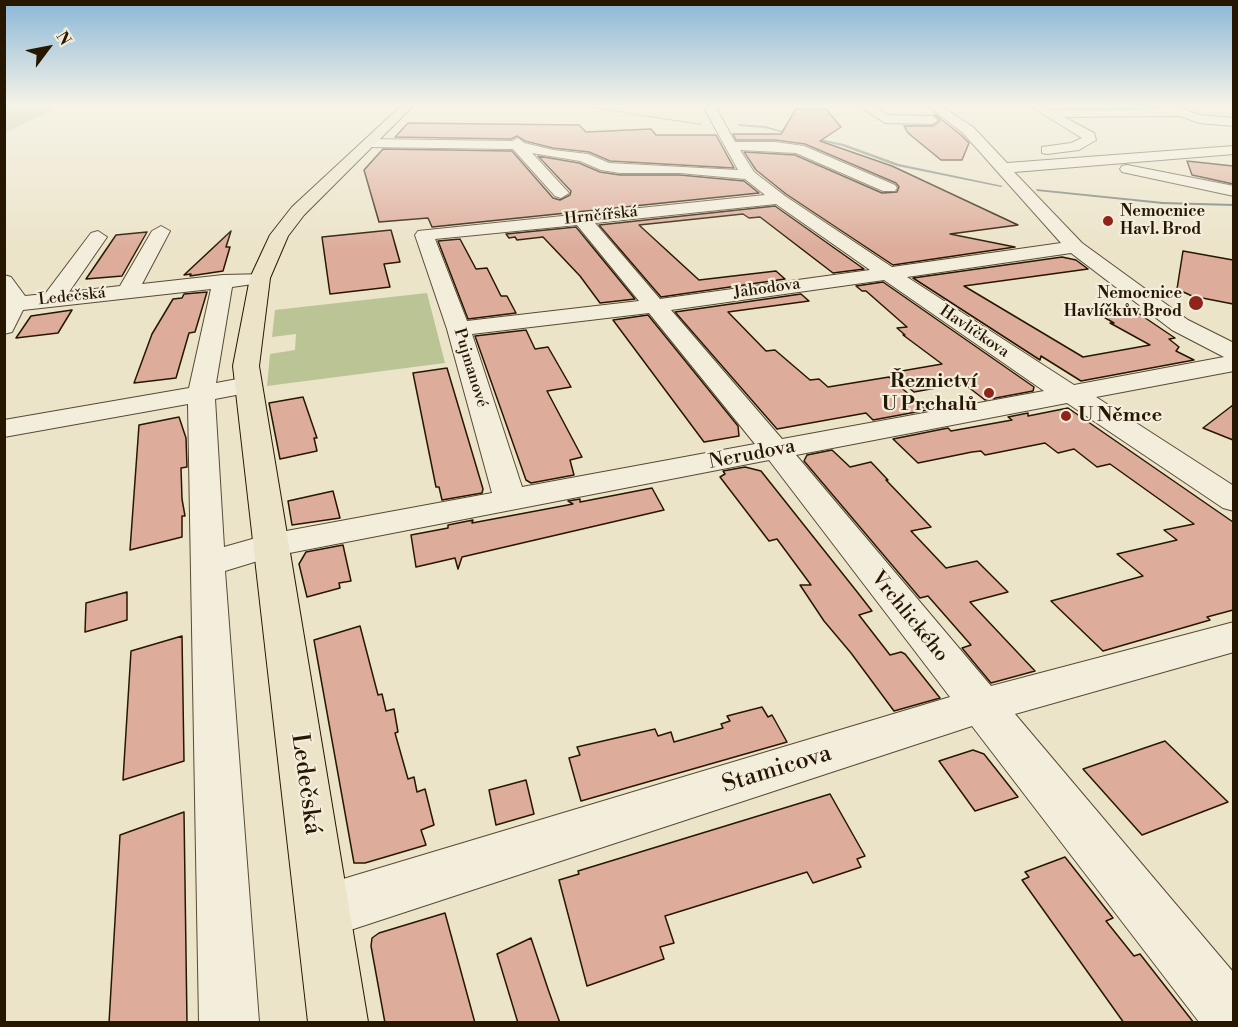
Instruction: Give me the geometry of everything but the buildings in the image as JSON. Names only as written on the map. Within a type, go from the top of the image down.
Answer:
[{"type":"main road","name":"Ledečská","points":[[338,1023],[248,385],[247,358],[260,278],[270,249],[281,230],[357,154]]},
{"type":"street","points":[[525,154],[561,193]]},
{"type":"street","points":[[553,154],[583,157],[606,167],[620,169],[680,169],[749,175]]},
{"type":"street","name":"Havlíčkova","points":[[735,154],[749,175],[779,199],[1051,384],[1074,395],[1233,501]]},
{"type":"street","points":[[810,154],[889,188]]},
{"type":"street","points":[[991,154],[1074,247],[1180,325],[1233,353]]},
{"type":"street","points":[[1003,168],[1188,154]]},
{"type":"street","points":[[1106,161],[1131,170],[1233,191]]},
{"type":"street","name":"Hrnčířská","points":[[424,235],[779,199]]},
{"type":"street","name":"Vrchlického","points":[[581,218],[776,450],[1233,1020]]},
{"type":"street","name":"Ledečská","points":[[128,291],[161,231]]},
{"type":"street","name":"Pujmanové","points":[[424,235],[459,330],[511,502]]},
{"type":"street","points":[[52,300],[98,237]]},
{"type":"street","name":"Jahodova","points":[[459,330],[654,306],[1074,247]]},
{"type":"street","name":"Ledečská","points":[[9,312],[52,300],[260,278]]},
{"type":"street","name":"Ledečská","points":[[4,281],[14,293],[9,312]]},
{"type":"street","points":[[223,281],[201,393],[229,1023]]},
{"type":"street","name":"Nerudova","points":[[270,545],[511,502],[1233,363]]},
{"type":"street","points":[[4,429],[248,385]]},
{"type":"street","points":[[207,564],[270,545]]},
{"type":"street","name":"Stamicova","points":[[323,912],[980,706],[1233,637]]},
{"type":"green space","points":[[427,293],[445,363],[267,386],[270,354],[295,350],[296,334],[272,337],[275,310]]},
{"type":"waterway","points":[[868,154],[898,165],[1001,186]]},
{"type":"waterway","points":[[1037,190],[1163,203],[1234,205]]},
{"type":"place","name":"Nemocnice Havl. Brod","points":[[1108,221]]},
{"type":"place","name":"Nemocnice Havlíčkův Brod","points":[[1196,303]]},
{"type":"place","name":"Řeznictví U Prchalů","points":[[989,393]]},
{"type":"place","name":"U Němce","points":[[1066,416]]}]
